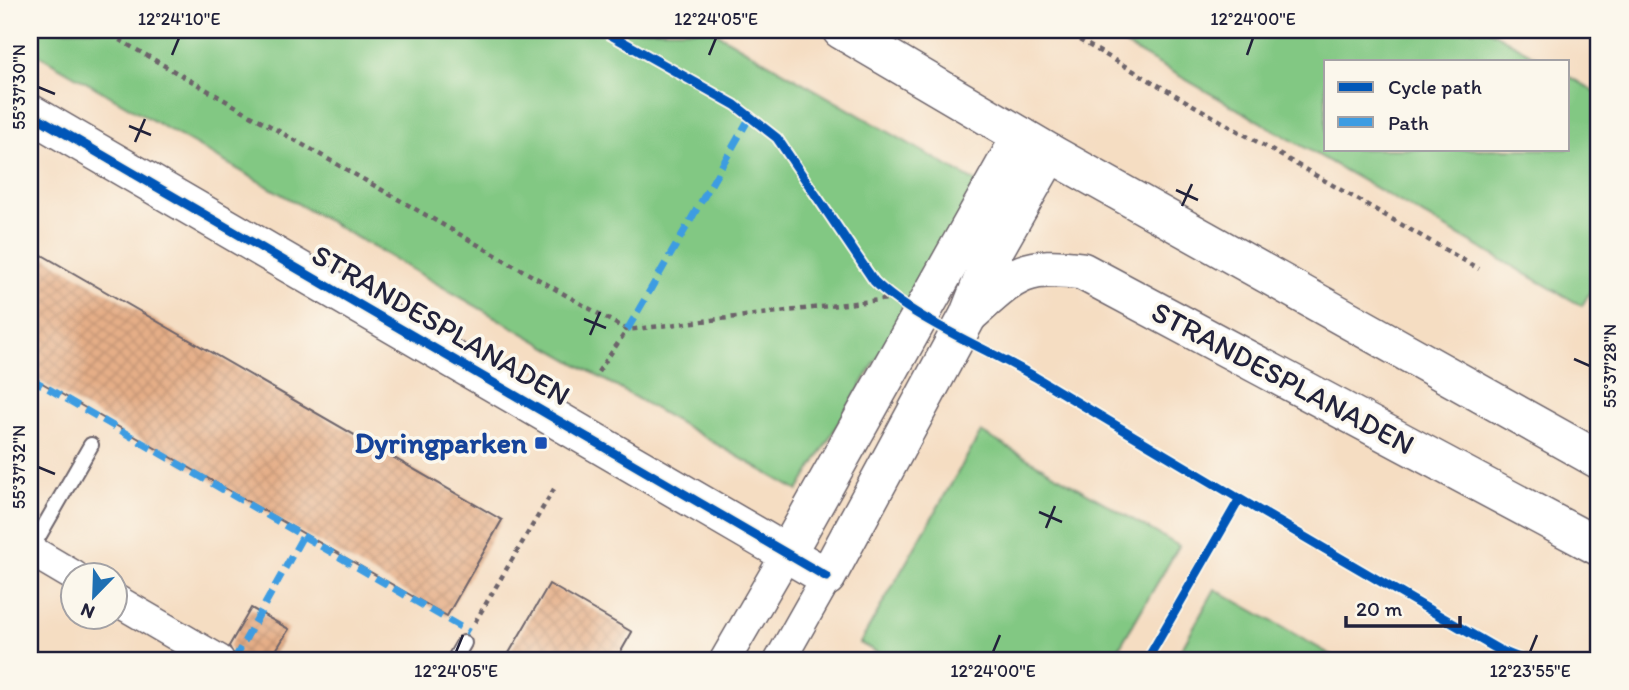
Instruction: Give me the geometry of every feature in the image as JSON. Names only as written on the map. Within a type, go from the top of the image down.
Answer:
[{"type":"street","points":[[841,30],[1035,144],[1599,460]]},
{"type":"street","name":"STRANDESPLANADEN","points":[[30,113],[827,577],[968,316],[1035,144]]},
{"type":"street","points":[[725,660],[1035,144]]},
{"type":"street","name":"STRANDESPLANADEN","points":[[968,316],[999,289],[1031,269],[1055,267],[1082,271],[1599,547]]},
{"type":"street","points":[[30,551],[60,568]]},
{"type":"street","points":[[780,660],[827,577]]},
{"type":"street","points":[[130,608],[219,660]]},
{"type":"lane","points":[[30,551],[91,445]]},
{"type":"lane","points":[[454,660],[467,637]]},
{"type":"path","points":[[102,30],[627,330],[892,298]]},
{"type":"path","points":[[1062,30],[1479,270]]},
{"type":"path","points":[[883,289],[904,305]]},
{"type":"path","points":[[598,372],[627,330]]},
{"type":"path","points":[[467,637],[554,489]]},
{"type":"green space","points":[[30,30],[711,30],[981,185],[798,491],[30,50]]},
{"type":"green space","points":[[1099,30],[1489,30],[1541,60],[1324,60],[1324,150],[1570,150],[1570,77],[1599,94],[1599,276],[1582,306]]},
{"type":"green space","points":[[981,432],[1179,546],[1112,660],[891,660],[860,643]]},
{"type":"green space","points":[[1215,589],[1340,660],[1175,660]]},
{"type":"building","points":[[30,248],[502,520],[447,616],[30,376]]},
{"type":"building","points":[[549,584],[632,632],[616,660],[505,660]]},
{"type":"building","points":[[251,608],[289,629],[270,660],[236,660],[229,646]]},
{"type":"marked path","points":[[627,330],[750,117]]},
{"type":"marked path","points":[[30,378],[469,632]]},
{"type":"marked path","points":[[234,660],[304,534]]},
{"type":"cycle path","points":[[602,30],[735,105],[777,138],[874,281],[909,308],[1037,378],[1499,650],[1524,660]]},
{"type":"cycle path","points":[[30,113],[827,577]]},
{"type":"cycle path","points":[[1147,660],[1239,500]]},
{"type":"place","name":"Dyringparken","points":[[541,443]]}]
